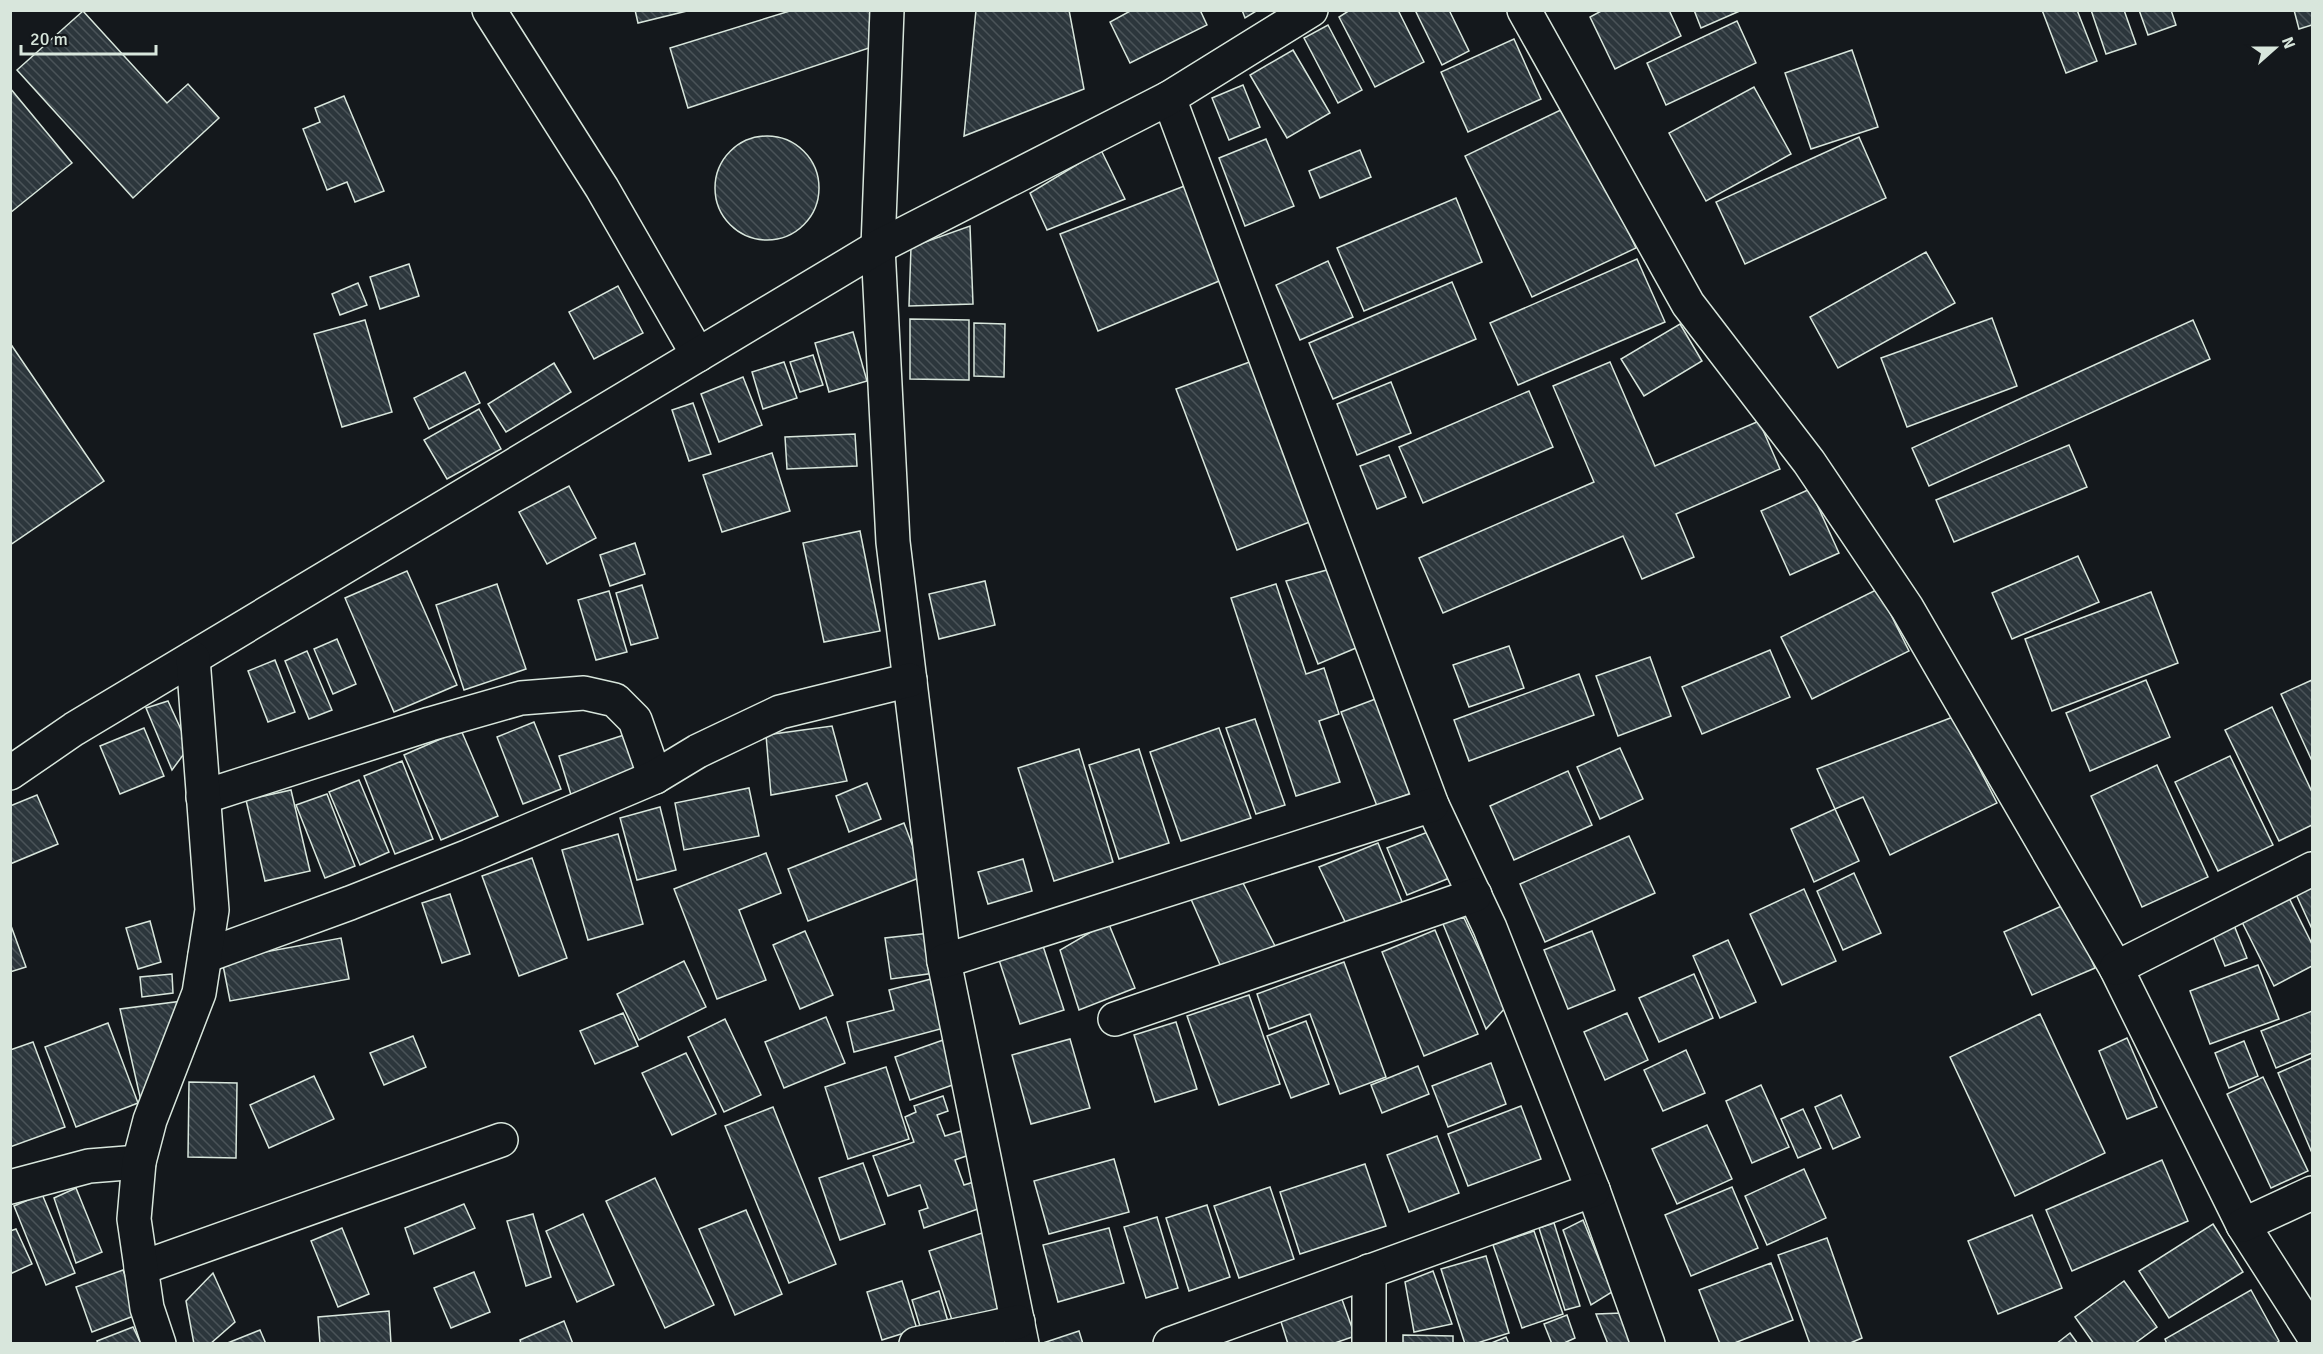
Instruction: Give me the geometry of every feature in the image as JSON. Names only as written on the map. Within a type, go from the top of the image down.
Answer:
[{"type":"street","points":[[489,10],[602,188],[698,355]]},
{"type":"street","points":[[886,10],[878,247],[893,542],[944,961],[1020,1333],[916,1344]]},
{"type":"street","points":[[10,773],[74,729],[878,247],[1169,98],[1311,10]]},
{"type":"street","points":[[1524,10],[1688,304],[1809,462],[1907,608],[2116,968],[2243,1225],[2313,1333]]},
{"type":"street","points":[[1169,98],[1432,806],[1490,928],[1593,1190],[1648,1344]]},
{"type":"street","points":[[159,1344],[147,1308],[134,1219],[139,1162],[150,1120],[199,993],[212,910],[193,658]]},
{"type":"street","points":[[205,956],[350,903],[655,777],[698,751],[780,712],[910,680]]},
{"type":"street","points":[[203,797],[430,724],[521,698],[584,693],[615,700],[635,720],[655,777]]},
{"type":"street","points":[[944,961],[1432,806]]},
{"type":"street","points":[[2116,968],[2313,869]]},
{"type":"street","points":[[1115,1019],[1475,895]]},
{"type":"street","points":[[141,1268],[501,1140]]},
{"type":"street","points":[[10,1187],[88,1166],[139,1162]]},
{"type":"street","points":[[1170,1344],[1593,1190]]},
{"type":"street","points":[[2243,1225],[2313,1193]]},
{"type":"street","points":[[1369,1271],[1369,1344]]},
{"type":"building","points":[[635,10],[691,10],[638,23]]},
{"type":"building","points":[[793,10],[870,10],[869,48],[688,108],[670,48]]},
{"type":"building","points":[[976,10],[1069,10],[1084,89],[964,136]]},
{"type":"building","points":[[1132,10],[1200,10],[1207,25],[1130,63],[1110,22]]},
{"type":"building","points":[[1242,10],[1258,10],[1245,18]]},
{"type":"building","points":[[1350,10],[1398,10],[1424,62],[1375,87],[1339,17]]},
{"type":"building","points":[[1415,10],[1449,10],[1469,51],[1442,65]]},
{"type":"building","points":[[1603,10],[1669,10],[1681,36],[1615,69],[1590,17]]},
{"type":"building","points":[[1694,10],[1742,10],[1701,28]]},
{"type":"building","points":[[2042,10],[2077,10],[2097,61],[2066,73]]},
{"type":"building","points":[[2091,10],[2124,10],[2136,44],[2106,54]]},
{"type":"building","points":[[2139,10],[2171,10],[2176,25],[2148,35]]},
{"type":"building","points":[[2294,10],[2312,10],[2312,25],[2299,29]]},
{"type":"building","points":[[83,11],[167,103],[188,84],[219,118],[133,198],[17,70]]},
{"type":"building","points":[[1737,21],[1756,63],[1666,105],[1647,63]]},
{"type":"building","points":[[1328,25],[1362,90],[1338,103],[1304,38]]},
{"type":"building","points":[[1514,39],[1541,99],[1468,132],[1441,72]]},
{"type":"building","points":[[1293,50],[1330,113],[1287,138],[1250,75]]},
{"type":"building","points":[[1852,50],[1878,127],[1811,149],[1785,73]]},
{"type":"building","points":[[1243,85],[1260,127],[1229,140],[1212,98]]},
{"type":"building","points":[[1754,87],[1791,154],[1706,201],[1669,133]]},
{"type":"building","points":[[10,88],[72,163],[10,213]]},
{"type":"building","points":[[344,96],[384,191],[355,202],[347,182],[327,190],[303,129],[320,122],[315,108]]},
{"type":"building","points":[[1569,106],[1636,248],[1532,297],[1465,156]]},
{"type":"building","points":[[767,136],[787,140],[804,151],[815,168],[819,188],[815,208],[804,225],[787,236],[767,240],[747,236],[730,225],[719,208],[715,188],[719,168],[730,151],[747,140]]},
{"type":"building","points":[[1859,137],[1886,198],[1745,264],[1716,202]]},
{"type":"building","points":[[1266,139],[1294,206],[1245,226],[1219,158]]},
{"type":"building","points":[[1101,150],[1125,199],[1047,230],[1030,193]]},
{"type":"building","points":[[1360,150],[1371,177],[1320,198],[1309,171]]},
{"type":"building","points":[[1187,185],[1224,279],[1098,331],[1060,234]]},
{"type":"building","points":[[1456,198],[1482,262],[1364,311],[1337,248]]},
{"type":"building","points":[[970,226],[973,304],[909,306],[911,247]]},
{"type":"building","points":[[1926,252],[1955,303],[1838,368],[1810,317]]},
{"type":"building","points":[[1637,259],[1665,322],[1518,385],[1490,323]]},
{"type":"building","points":[[1328,261],[1353,317],[1300,340],[1276,285]]},
{"type":"building","points":[[409,264],[419,296],[380,309],[370,277]]},
{"type":"building","points":[[1452,282],[1476,339],[1333,399],[1309,343]]},
{"type":"building","points":[[358,283],[367,305],[340,315],[332,294]]},
{"type":"building","points":[[618,286],[643,333],[594,359],[569,312]]},
{"type":"building","points":[[1992,318],[2017,386],[1907,427],[1881,358]]},
{"type":"building","points":[[910,319],[969,320],[969,380],[910,379]]},
{"type":"building","points":[[365,320],[392,412],[342,427],[314,334]]},
{"type":"building","points":[[2193,320],[2210,359],[1929,486],[1912,448]]},
{"type":"building","points":[[974,323],[1005,324],[1004,377],[974,376]]},
{"type":"building","points":[[1680,324],[1702,361],[1644,396],[1621,359]]},
{"type":"building","points":[[853,332],[867,381],[829,392],[815,343]]},
{"type":"building","points":[[10,343],[104,481],[10,545]]},
{"type":"building","points":[[813,355],[823,385],[800,392],[790,362]]},
{"type":"building","points":[[1255,360],[1315,520],[1237,550],[1176,389]]},
{"type":"building","points":[[784,362],[797,398],[763,409],[752,372]]},
{"type":"building","points":[[1610,362],[1655,466],[1759,421],[1780,469],[1676,514],[1694,557],[1642,579],[1623,536],[1443,613],[1419,558],[1594,482],[1553,386]]},
{"type":"building","points":[[554,363],[571,392],[506,432],[488,404]]},
{"type":"building","points":[[465,372],[480,403],[429,429],[414,398]]},
{"type":"building","points":[[743,377],[762,425],[719,442],[701,394]]},
{"type":"building","points":[[1391,382],[1411,433],[1357,455],[1337,404]]},
{"type":"building","points":[[1529,391],[1553,447],[1423,503],[1399,447]]},
{"type":"building","points":[[693,403],[711,454],[689,461],[672,410]]},
{"type":"building","points":[[479,409],[501,449],[447,479],[424,440]]},
{"type":"building","points":[[855,434],[857,466],[787,469],[785,437]]},
{"type":"building","points":[[2069,445],[2087,487],[1954,542],[1936,500]]},
{"type":"building","points":[[772,453],[790,511],[722,532],[703,475]]},
{"type":"building","points":[[1389,455],[1406,497],[1377,509],[1360,466]]},
{"type":"building","points":[[569,486],[596,538],[547,564],[519,512]]},
{"type":"building","points":[[1810,489],[1839,553],[1790,575],[1761,511]]},
{"type":"building","points":[[860,531],[880,631],[824,642],[803,543]]},
{"type":"building","points":[[635,543],[645,574],[610,586],[600,555]]},
{"type":"building","points":[[2078,556],[2099,602],[2012,639],[1992,593]]},
{"type":"building","points":[[1327,570],[1356,648],[1318,664],[1286,581]]},
{"type":"building","points":[[407,571],[457,685],[394,712],[345,598]]},
{"type":"building","points":[[985,581],[995,625],[939,639],[929,594]]},
{"type":"building","points":[[497,584],[526,669],[464,690],[436,605]]},
{"type":"building","points":[[1276,584],[1306,674],[1324,668],[1339,714],[1319,721],[1340,782],[1296,796],[1231,598]]},
{"type":"building","points":[[642,585],[658,638],[631,645],[616,593]]},
{"type":"building","points":[[1878,589],[1909,651],[1812,699],[1781,637]]},
{"type":"building","points":[[609,591],[627,652],[596,660],[578,600]]},
{"type":"building","points":[[2151,592],[2178,663],[2052,711],[2025,639]]},
{"type":"building","points":[[337,639],[356,684],[333,694],[314,649]]},
{"type":"building","points":[[1509,646],[1524,688],[1469,707],[1453,665]]},
{"type":"building","points":[[1770,650],[1790,697],[1702,734],[1682,687]]},
{"type":"building","points":[[307,651],[332,710],[309,719],[285,661]]},
{"type":"building","points":[[1650,657],[1671,716],[1618,736],[1596,676]]},
{"type":"building","points":[[275,660],[295,712],[268,722],[248,671]]},
{"type":"building","points":[[1579,674],[1594,715],[1469,761],[1454,720]]},
{"type":"building","points":[[2146,680],[2170,737],[2090,771],[2066,713]]},
{"type":"building","points":[[2312,680],[2312,761],[2281,694]]},
{"type":"building","points":[[1386,695],[1422,789],[1377,806],[1341,712]]},
{"type":"building","points":[[168,701],[189,747],[172,770],[146,708]]},
{"type":"building","points":[[2272,707],[2312,792],[2312,825],[2279,841],[2225,730]]},
{"type":"building","points":[[1953,717],[1997,803],[1890,855],[1863,797],[1835,809],[1817,769]]},
{"type":"building","points":[[1255,719],[1285,805],[1256,814],[1226,728]]},
{"type":"building","points":[[534,722],[561,789],[523,804],[497,737]]},
{"type":"building","points":[[832,726],[847,781],[771,795],[766,735]]},
{"type":"building","points":[[144,728],[164,776],[120,794],[100,746]]},
{"type":"building","points":[[1219,728],[1251,818],[1181,841],[1150,752]]},
{"type":"building","points":[[461,730],[498,816],[441,840],[404,755]]},
{"type":"building","points":[[624,735],[638,778],[572,798],[559,756]]},
{"type":"building","points":[[1620,748],[1643,799],[1600,819],[1577,767]]},
{"type":"building","points":[[1079,749],[1113,862],[1054,881],[1018,768]]},
{"type":"building","points":[[1139,749],[1169,843],[1119,859],[1089,765]]},
{"type":"building","points":[[2230,756],[2273,845],[2218,871],[2175,782]]},
{"type":"building","points":[[402,761],[433,839],[395,854],[364,776]]},
{"type":"building","points":[[2157,765],[2208,877],[2142,907],[2091,796]]},
{"type":"building","points":[[1568,771],[1592,825],[1514,860],[1490,806]]},
{"type":"building","points":[[359,780],[389,852],[360,865],[329,792]]},
{"type":"building","points":[[867,783],[881,819],[849,832],[836,796]]},
{"type":"building","points":[[749,788],[759,836],[684,850],[675,803]]},
{"type":"building","points":[[291,790],[310,871],[265,881],[246,800]]},
{"type":"building","points":[[327,794],[355,866],[325,878],[296,805]]},
{"type":"building","points":[[37,795],[58,844],[10,864],[10,806]]},
{"type":"building","points":[[660,807],[676,870],[637,880],[620,818]]},
{"type":"building","points":[[1835,809],[1859,861],[1814,882],[1791,829]]},
{"type":"building","points":[[904,823],[924,876],[808,921],[788,869]]},
{"type":"building","points":[[1433,830],[1452,877],[1407,895],[1387,848]]},
{"type":"building","points":[[618,834],[643,924],[588,940],[562,850]]},
{"type":"building","points":[[1629,836],[1655,893],[1545,942],[1520,884]]},
{"type":"building","points":[[1378,843],[1405,909],[1349,930],[1319,867]]},
{"type":"building","points":[[766,853],[781,893],[739,910],[766,980],[717,999],[674,889]]},
{"type":"building","points":[[532,858],[567,958],[519,976],[482,876]]},
{"type":"building","points":[[1023,859],[1032,891],[988,904],[978,872]]},
{"type":"building","points":[[2312,871],[2312,929],[2290,881]]},
{"type":"building","points":[[1854,873],[1881,933],[1843,950],[1817,891]]},
{"type":"building","points":[[1241,879],[1277,950],[1222,969],[1190,897]]},
{"type":"building","points":[[2283,886],[2312,944],[2312,966],[2274,986],[2236,910]]},
{"type":"building","points":[[1804,889],[1836,961],[1782,985],[1750,914]]},
{"type":"building","points":[[450,894],[470,954],[442,963],[422,903]]},
{"type":"building","points":[[2066,904],[2095,968],[2032,995],[2004,932]]},
{"type":"building","points":[[1464,918],[1506,1007],[1486,1029],[1441,919]]},
{"type":"building","points":[[2232,920],[2247,958],[2225,966],[2210,929]]},
{"type":"building","points":[[150,921],[161,962],[138,969],[126,928]]},
{"type":"building","points":[[1108,922],[1135,988],[1079,1010],[1060,950]]},
{"type":"building","points":[[10,923],[26,967],[10,972]]},
{"type":"building","points":[[1435,930],[1478,1034],[1424,1056],[1382,952]]},
{"type":"building","points":[[805,931],[833,995],[800,1009],[773,945]]},
{"type":"building","points":[[1592,931],[1615,990],[1568,1009],[1544,950]]},
{"type":"building","points":[[930,933],[935,973],[891,979],[885,938]]},
{"type":"building","points":[[341,938],[349,979],[230,1001],[222,960]]},
{"type":"building","points":[[1728,940],[1756,1002],[1720,1018],[1693,956]]},
{"type":"building","points":[[1043,946],[1064,1010],[1020,1024],[999,960]]},
{"type":"building","points":[[684,961],[706,1007],[639,1040],[617,994]]},
{"type":"building","points":[[1344,962],[1386,1077],[1340,1094],[1310,1014],[1269,1029],[1257,994]]},
{"type":"building","points":[[2258,965],[2279,1019],[2210,1044],[2190,991]]},
{"type":"building","points":[[172,974],[173,993],[142,997],[140,977]]},
{"type":"building","points":[[1694,974],[1713,1018],[1659,1042],[1639,998]]},
{"type":"building","points":[[931,979],[944,1028],[854,1052],[847,1022],[894,1010],[889,990]]},
{"type":"building","points":[[1249,995],[1280,1084],[1219,1105],[1187,1016]]},
{"type":"building","points":[[183,1001],[143,1110],[120,1009]]},
{"type":"building","points":[[2312,1011],[2312,1053],[2276,1068],[2261,1031]]},
{"type":"building","points":[[623,1013],[638,1046],[595,1064],[580,1031]]},
{"type":"building","points":[[1627,1013],[1648,1060],[1605,1080],[1584,1032]]},
{"type":"building","points":[[2040,1014],[2105,1153],[2015,1196],[1950,1057]]},
{"type":"building","points":[[826,1017],[845,1063],[784,1088],[765,1042]]},
{"type":"building","points":[[725,1019],[761,1095],[724,1112],[688,1037]]},
{"type":"building","points":[[1306,1021],[1329,1084],[1291,1098],[1267,1036]]},
{"type":"building","points":[[1176,1022],[1197,1089],[1155,1102],[1134,1035]]},
{"type":"building","points":[[108,1023],[138,1103],[76,1127],[45,1047]]},
{"type":"building","points":[[413,1036],[426,1067],[384,1085],[370,1053]]},
{"type":"building","points":[[2127,1038],[2157,1107],[2127,1119],[2099,1051]]},
{"type":"building","points":[[946,1039],[961,1082],[910,1100],[895,1057]]},
{"type":"building","points":[[1070,1039],[1090,1108],[1031,1124],[1012,1055]]},
{"type":"building","points":[[2244,1041],[2258,1076],[2229,1088],[2215,1053]]},
{"type":"building","points":[[33,1042],[65,1127],[10,1147],[10,1050]]},
{"type":"building","points":[[1686,1050],[1705,1093],[1663,1111],[1644,1070]]},
{"type":"building","points":[[686,1053],[716,1114],[672,1135],[642,1073]]},
{"type":"building","points":[[2312,1058],[2312,1153],[2278,1073]]},
{"type":"building","points":[[1491,1063],[1506,1104],[1448,1127],[1432,1086]]},
{"type":"building","points":[[1418,1066],[1429,1094],[1382,1113],[1371,1085]]},
{"type":"building","points":[[886,1067],[909,1139],[848,1159],[825,1087]]},
{"type":"building","points":[[314,1076],[334,1119],[269,1148],[250,1105]]},
{"type":"building","points":[[2263,1077],[2308,1171],[2271,1188],[2227,1094]]},
{"type":"building","points":[[189,1082],[237,1083],[236,1158],[188,1157]]},
{"type":"building","points":[[1761,1085],[1789,1147],[1752,1163],[1726,1101]]},
{"type":"building","points":[[1841,1095],[1860,1137],[1833,1149],[1815,1107]]},
{"type":"building","points":[[943,1096],[948,1111],[937,1115],[945,1136],[961,1131],[969,1155],[955,1160],[964,1185],[980,1180],[989,1205],[924,1228],[919,1211],[928,1208],[920,1185],[888,1196],[873,1156],[914,1142],[905,1117],[916,1112],[914,1106]]},
{"type":"building","points":[[1521,1106],[1541,1159],[1468,1186],[1448,1134]]},
{"type":"building","points":[[773,1107],[836,1264],[789,1283],[725,1126]]},
{"type":"building","points":[[1803,1109],[1821,1148],[1798,1158],[1781,1119]]},
{"type":"building","points":[[1707,1125],[1732,1179],[1677,1204],[1652,1149]]},
{"type":"building","points":[[1437,1136],[1459,1193],[1409,1212],[1387,1155]]},
{"type":"building","points":[[1114,1159],[1129,1212],[1049,1234],[1034,1181]]},
{"type":"building","points":[[2162,1160],[2188,1221],[2072,1271],[2046,1210]]},
{"type":"building","points":[[863,1163],[885,1224],[840,1240],[819,1178]]},
{"type":"building","points":[[1365,1164],[1386,1226],[1300,1254],[1280,1192]]},
{"type":"building","points":[[1804,1169],[1826,1218],[1767,1245],[1745,1196]]},
{"type":"building","points":[[655,1178],[714,1305],[665,1328],[606,1201]]},
{"type":"building","points":[[1270,1187],[1294,1259],[1239,1278],[1214,1206]]},
{"type":"building","points":[[1732,1187],[1758,1248],[1691,1276],[1665,1215]]},
{"type":"building","points":[[76,1188],[102,1252],[76,1263],[54,1198]]},
{"type":"building","points":[[42,1194],[75,1273],[46,1285],[14,1206]]},
{"type":"building","points":[[464,1204],[475,1228],[414,1254],[405,1228]]},
{"type":"building","points":[[1207,1205],[1230,1277],[1189,1291],[1166,1218]]},
{"type":"building","points":[[746,1210],[782,1294],[735,1315],[699,1229]]},
{"type":"building","points":[[533,1214],[551,1277],[526,1286],[507,1221]]},
{"type":"building","points":[[583,1214],[614,1285],[577,1302],[546,1231]]},
{"type":"building","points":[[2032,1215],[2062,1288],[1998,1314],[1968,1241]]},
{"type":"building","points":[[1157,1217],[1178,1288],[1146,1298],[1124,1227]]},
{"type":"building","points":[[1583,1220],[1612,1292],[1591,1305],[1563,1230]]},
{"type":"building","points":[[1554,1223],[1580,1306],[1565,1310],[1539,1228]]},
{"type":"building","points":[[2213,1224],[2243,1272],[2169,1318],[2139,1271]]},
{"type":"building","points":[[342,1228],[369,1294],[338,1307],[311,1241]]},
{"type":"building","points":[[1109,1228],[1124,1283],[1058,1302],[1043,1245]]},
{"type":"building","points":[[16,1229],[32,1264],[10,1274],[10,1231]]},
{"type":"building","points":[[1534,1231],[1563,1314],[1522,1328],[1493,1245]]},
{"type":"building","points":[[985,1232],[1009,1305],[953,1323],[929,1251]]},
{"type":"building","points":[[1827,1238],[1862,1338],[1848,1344],[1810,1344],[1778,1255]]},
{"type":"building","points":[[1486,1256],[1509,1333],[1474,1344],[1465,1344],[1441,1269]]},
{"type":"building","points":[[1771,1263],[1793,1320],[1732,1344],[1720,1344],[1699,1290]]},
{"type":"building","points":[[123,1270],[139,1314],[92,1332],[76,1287]]},
{"type":"building","points":[[1433,1271],[1452,1324],[1414,1332],[1405,1282]]},
{"type":"building","points":[[474,1272],[490,1312],[451,1328],[434,1288]]},
{"type":"building","points":[[213,1273],[235,1322],[210,1344],[194,1344],[186,1301]]},
{"type":"building","points":[[902,1281],[917,1329],[882,1340],[867,1292]]},
{"type":"building","points":[[2124,1281],[2157,1327],[2134,1344],[2094,1344],[2075,1317]]},
{"type":"building","points":[[2251,1290],[2279,1341],[2275,1344],[2167,1344],[2165,1339]]},
{"type":"building","points":[[939,1291],[949,1325],[922,1333],[912,1300]]},
{"type":"building","points":[[1339,1291],[1355,1336],[1332,1344],[1288,1344],[1276,1306]]},
{"type":"building","points":[[389,1311],[391,1344],[320,1344],[318,1317]]},
{"type":"building","points":[[1622,1313],[1632,1344],[1608,1344],[1596,1314]]},
{"type":"building","points":[[1567,1315],[1575,1338],[1562,1344],[1552,1344],[1544,1324]]},
{"type":"building","points":[[564,1321],[573,1344],[521,1344],[520,1340]]},
{"type":"building","points":[[133,1327],[141,1344],[98,1344],[97,1341]]},
{"type":"building","points":[[260,1330],[266,1344],[225,1344]]},
{"type":"building","points":[[1079,1331],[1083,1344],[1040,1344]]},
{"type":"building","points":[[2070,1333],[2078,1344],[2056,1344]]},
{"type":"building","points":[[1403,1335],[1453,1336],[1453,1344],[1403,1344]]},
{"type":"building","points":[[1506,1337],[1509,1344],[1489,1344]]}]
